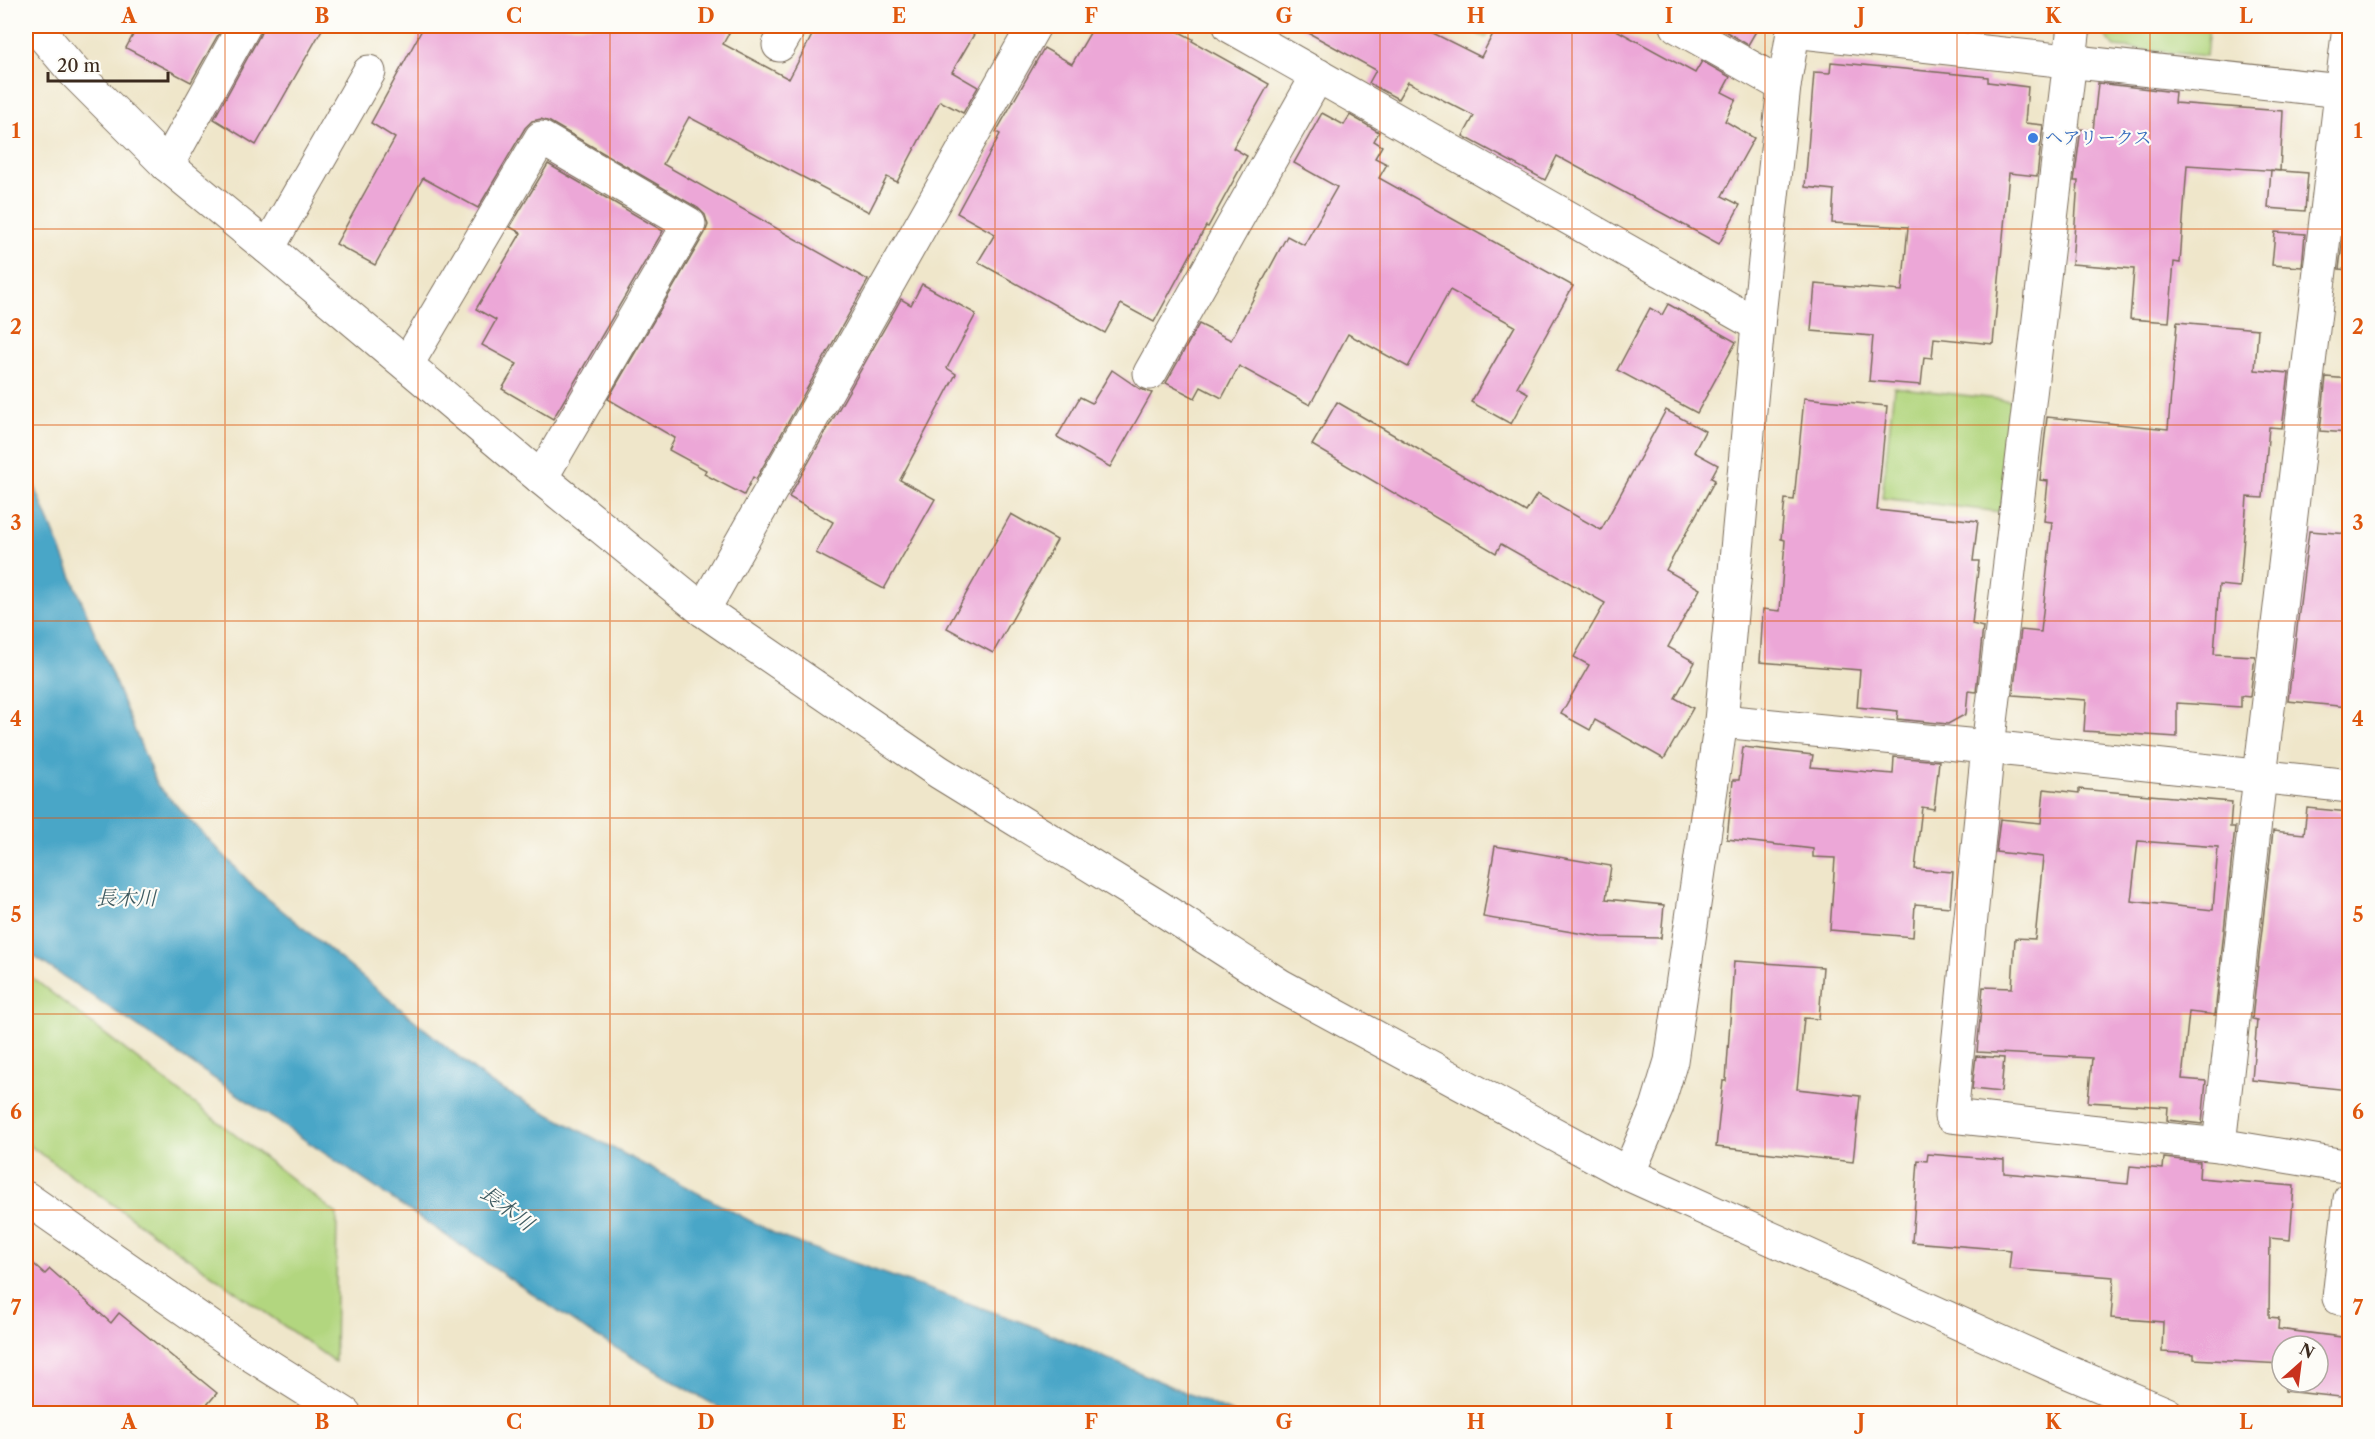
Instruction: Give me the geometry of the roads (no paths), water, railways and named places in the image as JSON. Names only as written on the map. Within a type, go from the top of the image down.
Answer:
[{"type":"street","points":[[34,26],[75,73],[167,165],[541,478],[703,610],[939,772],[1157,906],[1281,986],[1628,1174],[2054,1366],[2167,1413]]},
{"type":"street","points":[[167,165],[244,26]]},
{"type":"street","points":[[703,610],[1035,26]]},
{"type":"street","points":[[1230,26],[1758,325]]},
{"type":"street","points":[[1677,26],[1784,86]]},
{"type":"street","points":[[2074,26],[1988,747],[1951,1116],[2219,1145],[2349,1167]]},
{"type":"street","points":[[2219,1145],[2260,776],[2345,91],[2349,26]]},
{"type":"street","points":[[1628,1174],[1657,1107],[1671,1061],[1721,721],[1758,325],[1784,86],[1794,28],[2069,62],[2345,91]]},
{"type":"street","points":[[268,248],[369,72]]},
{"type":"street","points":[[1150,374],[1318,75]]},
{"type":"street","points":[[407,364],[541,138],[689,224],[541,478]]},
{"type":"street","points":[[1721,721],[2349,786]]},
{"type":"street","points":[[26,1198],[245,1351],[345,1413]]},
{"type":"street","points":[[2349,1199],[2339,1298],[2349,1299]]},
{"type":"water","name":"長木川","points":[[26,465],[157,785],[255,888],[490,1083],[781,1237],[1027,1324],[1233,1413],[728,1413],[587,1331],[26,951]]},
{"type":"place","name":"ヘアリークス","points":[[2033,138]]}]
